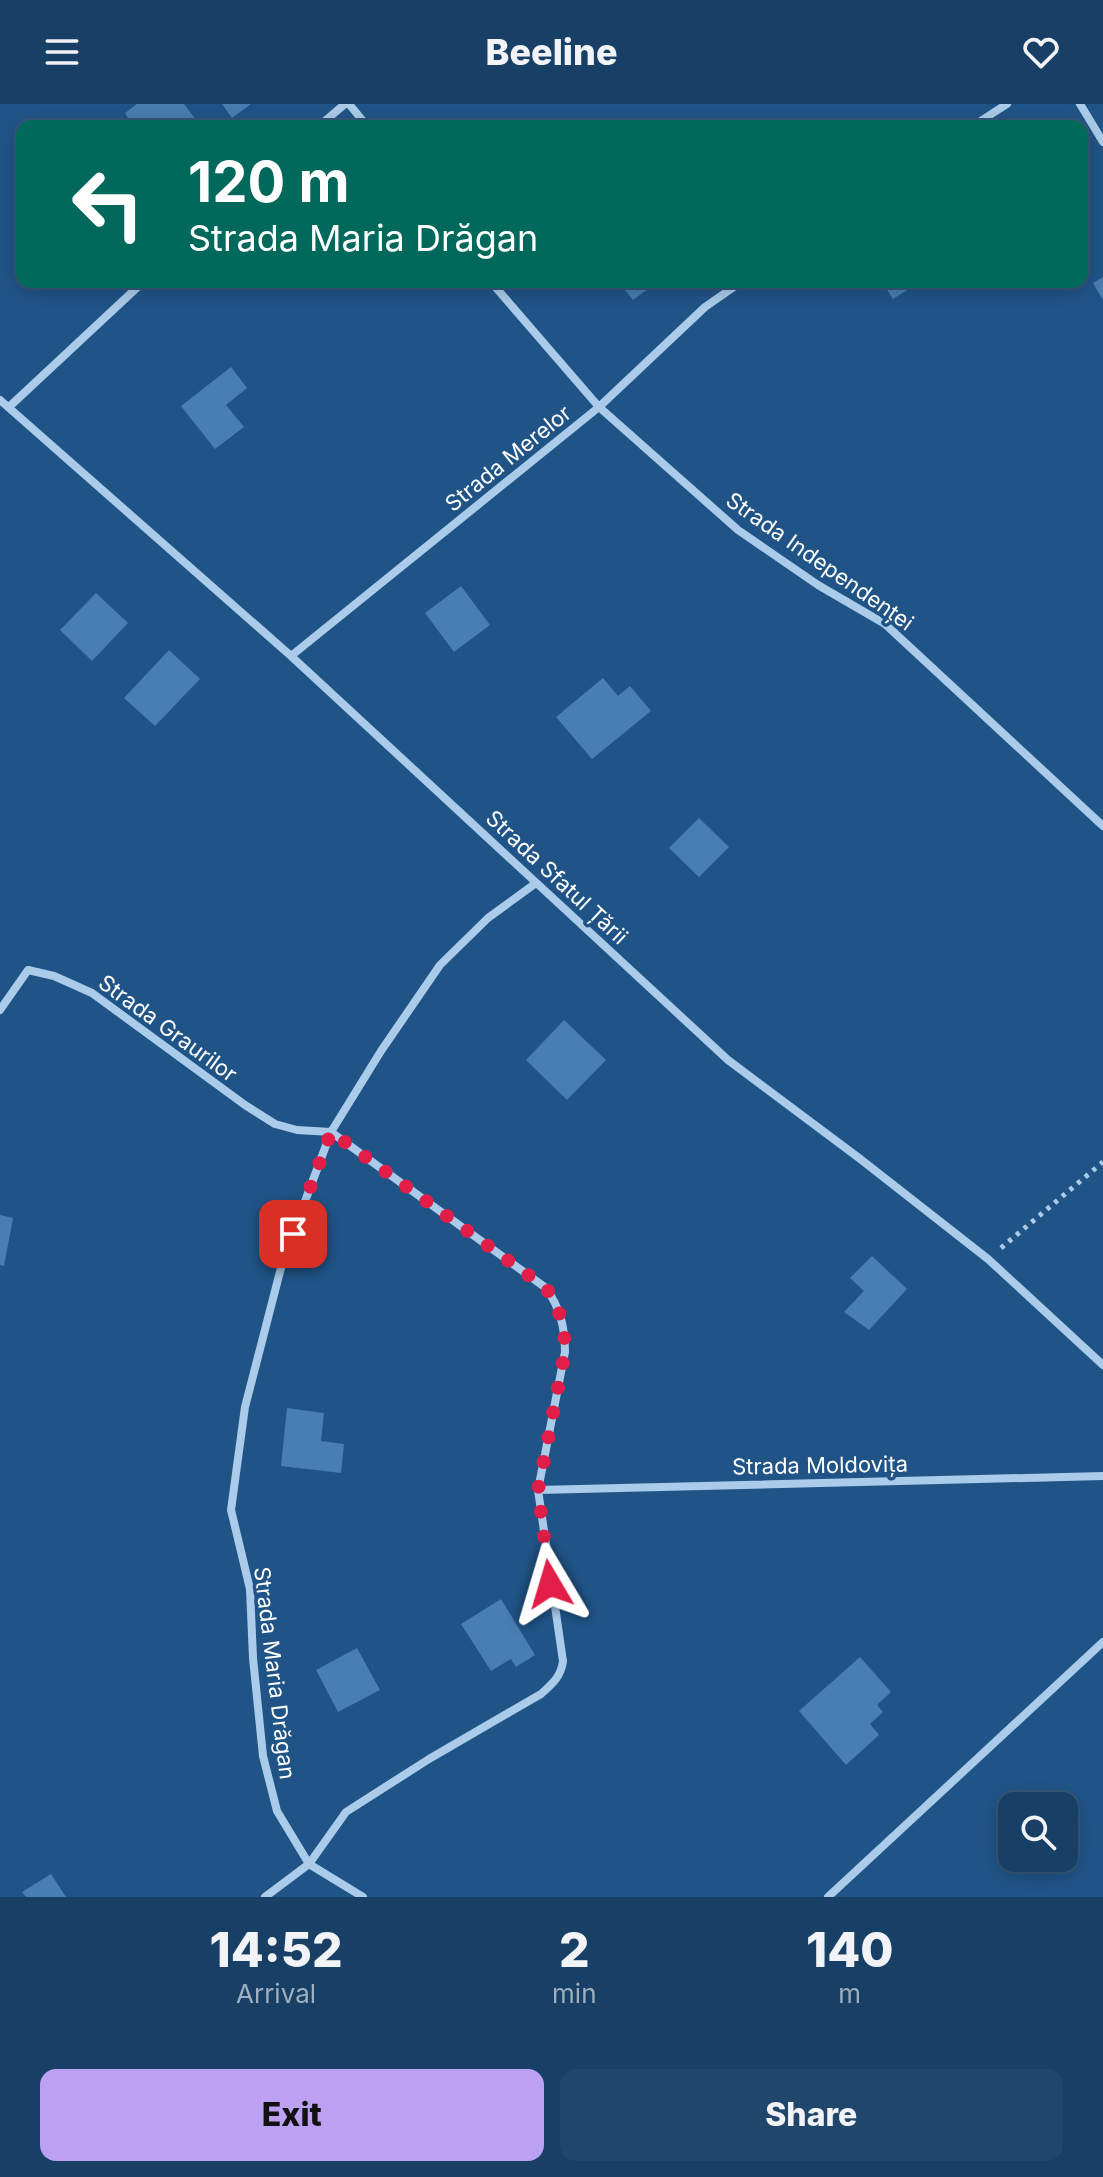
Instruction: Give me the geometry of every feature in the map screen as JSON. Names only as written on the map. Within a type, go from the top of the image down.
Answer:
[{"type":"street","points":[[327,120],[347,104],[362,120]]},
{"type":"street","points":[[982,120],[1007,104]]},
{"type":"street","points":[[1080,104],[1103,142]]},
{"type":"street","points":[[9,407],[137,288]]},
{"type":"street","name":"Strada Independenței","points":[[496,288],[599,407],[738,530],[818,585],[885,624],[1103,826]]},
{"type":"street","name":"Strada Merelor","points":[[291,656],[599,407],[705,307],[732,288]]},
{"type":"street","name":"Strada Sfatul Țării","points":[[0,400],[291,656],[728,1060],[988,1259],[1103,1365]]},
{"type":"street","name":"Strada Maria Drăgan","points":[[363,1897],[309,1864],[277,1811],[263,1756],[250,1589],[231,1510],[245,1407],[283,1260],[331,1132],[381,1051],[440,965],[488,918],[536,883]]},
{"type":"street","name":"Strada Graurilor","points":[[0,1010],[28,970],[54,976],[92,993],[275,1124],[297,1130],[331,1132]]},
{"type":"street","points":[[265,1897],[309,1864],[346,1812],[541,1694],[555,1681],[562,1670],[563,1661],[538,1490],[565,1352],[561,1315],[546,1288],[331,1132]]},
{"type":"street","name":"Strada Moldovița","points":[[538,1490],[1103,1476]]},
{"type":"street","points":[[828,1897],[1103,1642]]},
{"type":"path","points":[[988,1259],[1103,1162]]},
{"type":"building","points":[[137,104],[184,104],[196,120],[129,120],[125,113]]},
{"type":"building","points":[[222,104],[251,104],[232,118]]},
{"type":"building","points":[[1103,277],[1103,300],[1093,283]]},
{"type":"building","points":[[624,288],[649,288],[633,300]]},
{"type":"building","points":[[886,288],[910,288],[893,299]]},
{"type":"building","points":[[231,367],[247,388],[226,405],[244,427],[215,449],[181,406]]},
{"type":"building","points":[[461,586],[490,625],[454,652],[425,613]]},
{"type":"building","points":[[96,593],[128,623],[92,661],[60,630]]},
{"type":"building","points":[[169,650],[200,679],[155,726],[124,698]]},
{"type":"building","points":[[603,678],[618,696],[630,686],[651,711],[592,759],[556,717]]},
{"type":"building","points":[[699,818],[729,847],[699,877],[669,848]]},
{"type":"building","points":[[564,1020],[606,1060],[567,1100],[526,1060]]},
{"type":"building","points":[[0,1215],[13,1218],[4,1266],[0,1265]]},
{"type":"building","points":[[872,1256],[907,1289],[869,1330],[844,1312],[864,1291],[850,1278]]},
{"type":"building","points":[[287,1408],[324,1413],[321,1441],[344,1444],[341,1473],[281,1466]]},
{"type":"building","points":[[501,1599],[535,1655],[516,1667],[511,1659],[491,1671],[461,1624]]},
{"type":"building","points":[[357,1648],[380,1690],[338,1712],[316,1670]]},
{"type":"building","points":[[860,1657],[891,1692],[877,1705],[883,1712],[870,1724],[879,1735],[846,1765],[799,1711]]},
{"type":"building","points":[[51,1874],[66,1897],[26,1897],[22,1892]]},
{"type":"route","points":[[293,1234],[331,1132],[546,1288],[561,1315],[565,1334],[565,1352],[538,1490],[550,1584]]}]
